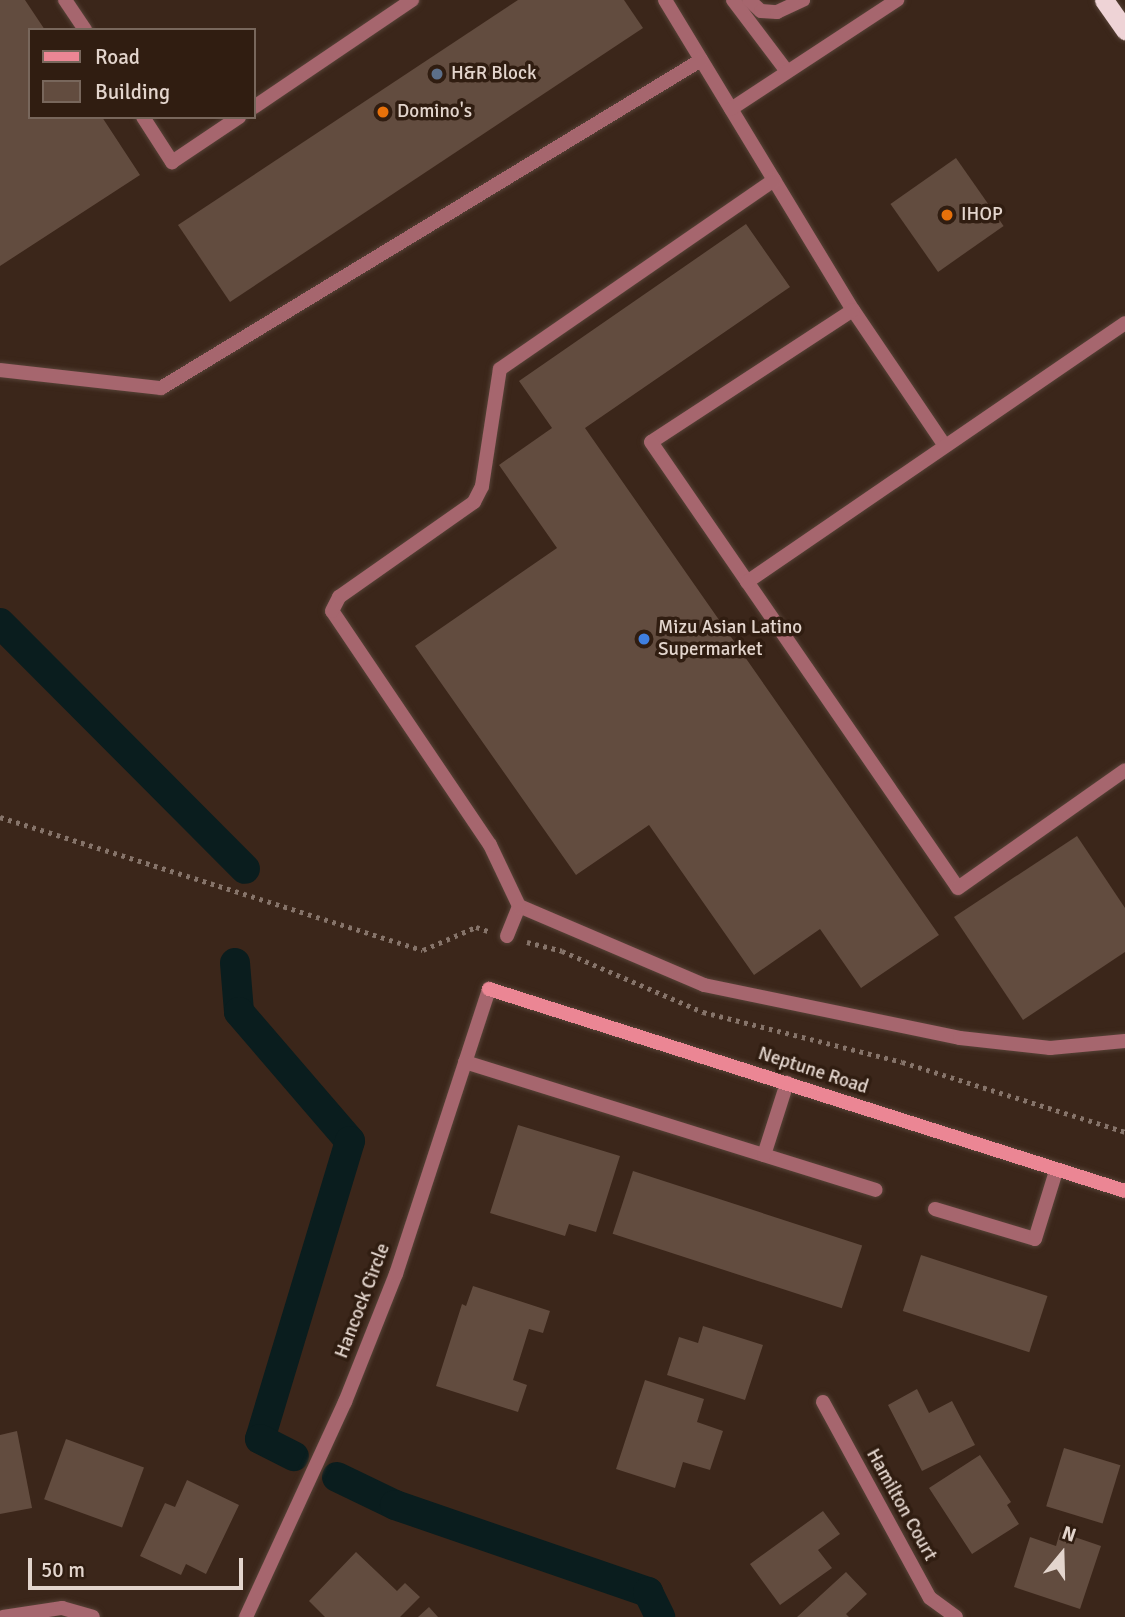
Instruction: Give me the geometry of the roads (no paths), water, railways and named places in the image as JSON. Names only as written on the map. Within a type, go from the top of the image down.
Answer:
[{"type":"highway","points":[[1104,0],[1125,30]]},
{"type":"main road","name":"Neptune Road","points":[[489,989],[1125,1191]]},
{"type":"street","points":[[65,0],[84,28]]},
{"type":"street","points":[[256,106],[412,0]]},
{"type":"street","points":[[665,0],[853,310],[945,446]]},
{"type":"street","points":[[733,0],[786,70]]},
{"type":"street","points":[[749,0],[761,11],[777,12],[803,0]]},
{"type":"street","points":[[731,109],[786,70],[897,0]]},
{"type":"street","points":[[0,370],[161,387],[701,60]]},
{"type":"street","points":[[144,119],[173,162],[236,119]]},
{"type":"street","points":[[775,180],[500,369],[482,486],[474,502],[339,597],[332,611],[490,845],[519,906],[716,988],[960,1038],[1049,1048],[1125,1041]]},
{"type":"street","points":[[853,310],[652,442],[958,888],[1125,770]]},
{"type":"street","points":[[747,582],[1125,323]]},
{"type":"street","points":[[507,936],[519,906]]},
{"type":"street","name":"Hancock Circle","points":[[246,1617],[345,1402],[396,1274],[489,989]]},
{"type":"street","points":[[465,1062],[875,1190]]},
{"type":"street","points":[[764,1155],[787,1083]]},
{"type":"street","points":[[935,1209],[1035,1239],[1056,1171]]},
{"type":"street","name":"Hamilton Court","points":[[823,1402],[930,1598],[956,1617]]},
{"type":"street","points":[[3,1617],[62,1608],[93,1617]]},
{"type":"waterway","points":[[0,623],[245,869]]},
{"type":"waterway","points":[[235,963],[239,1012],[350,1141],[260,1439],[294,1456]]},
{"type":"waterway","points":[[337,1477],[395,1505],[648,1592],[660,1617]]},
{"type":"place","name":"H&R Block","points":[[437,74]]},
{"type":"place","name":"Domino's","points":[[383,112]]},
{"type":"place","name":"IHOP","points":[[947,215]]},
{"type":"place","name":"Mizu Asian Latino Supermarket","points":[[644,639]]}]
